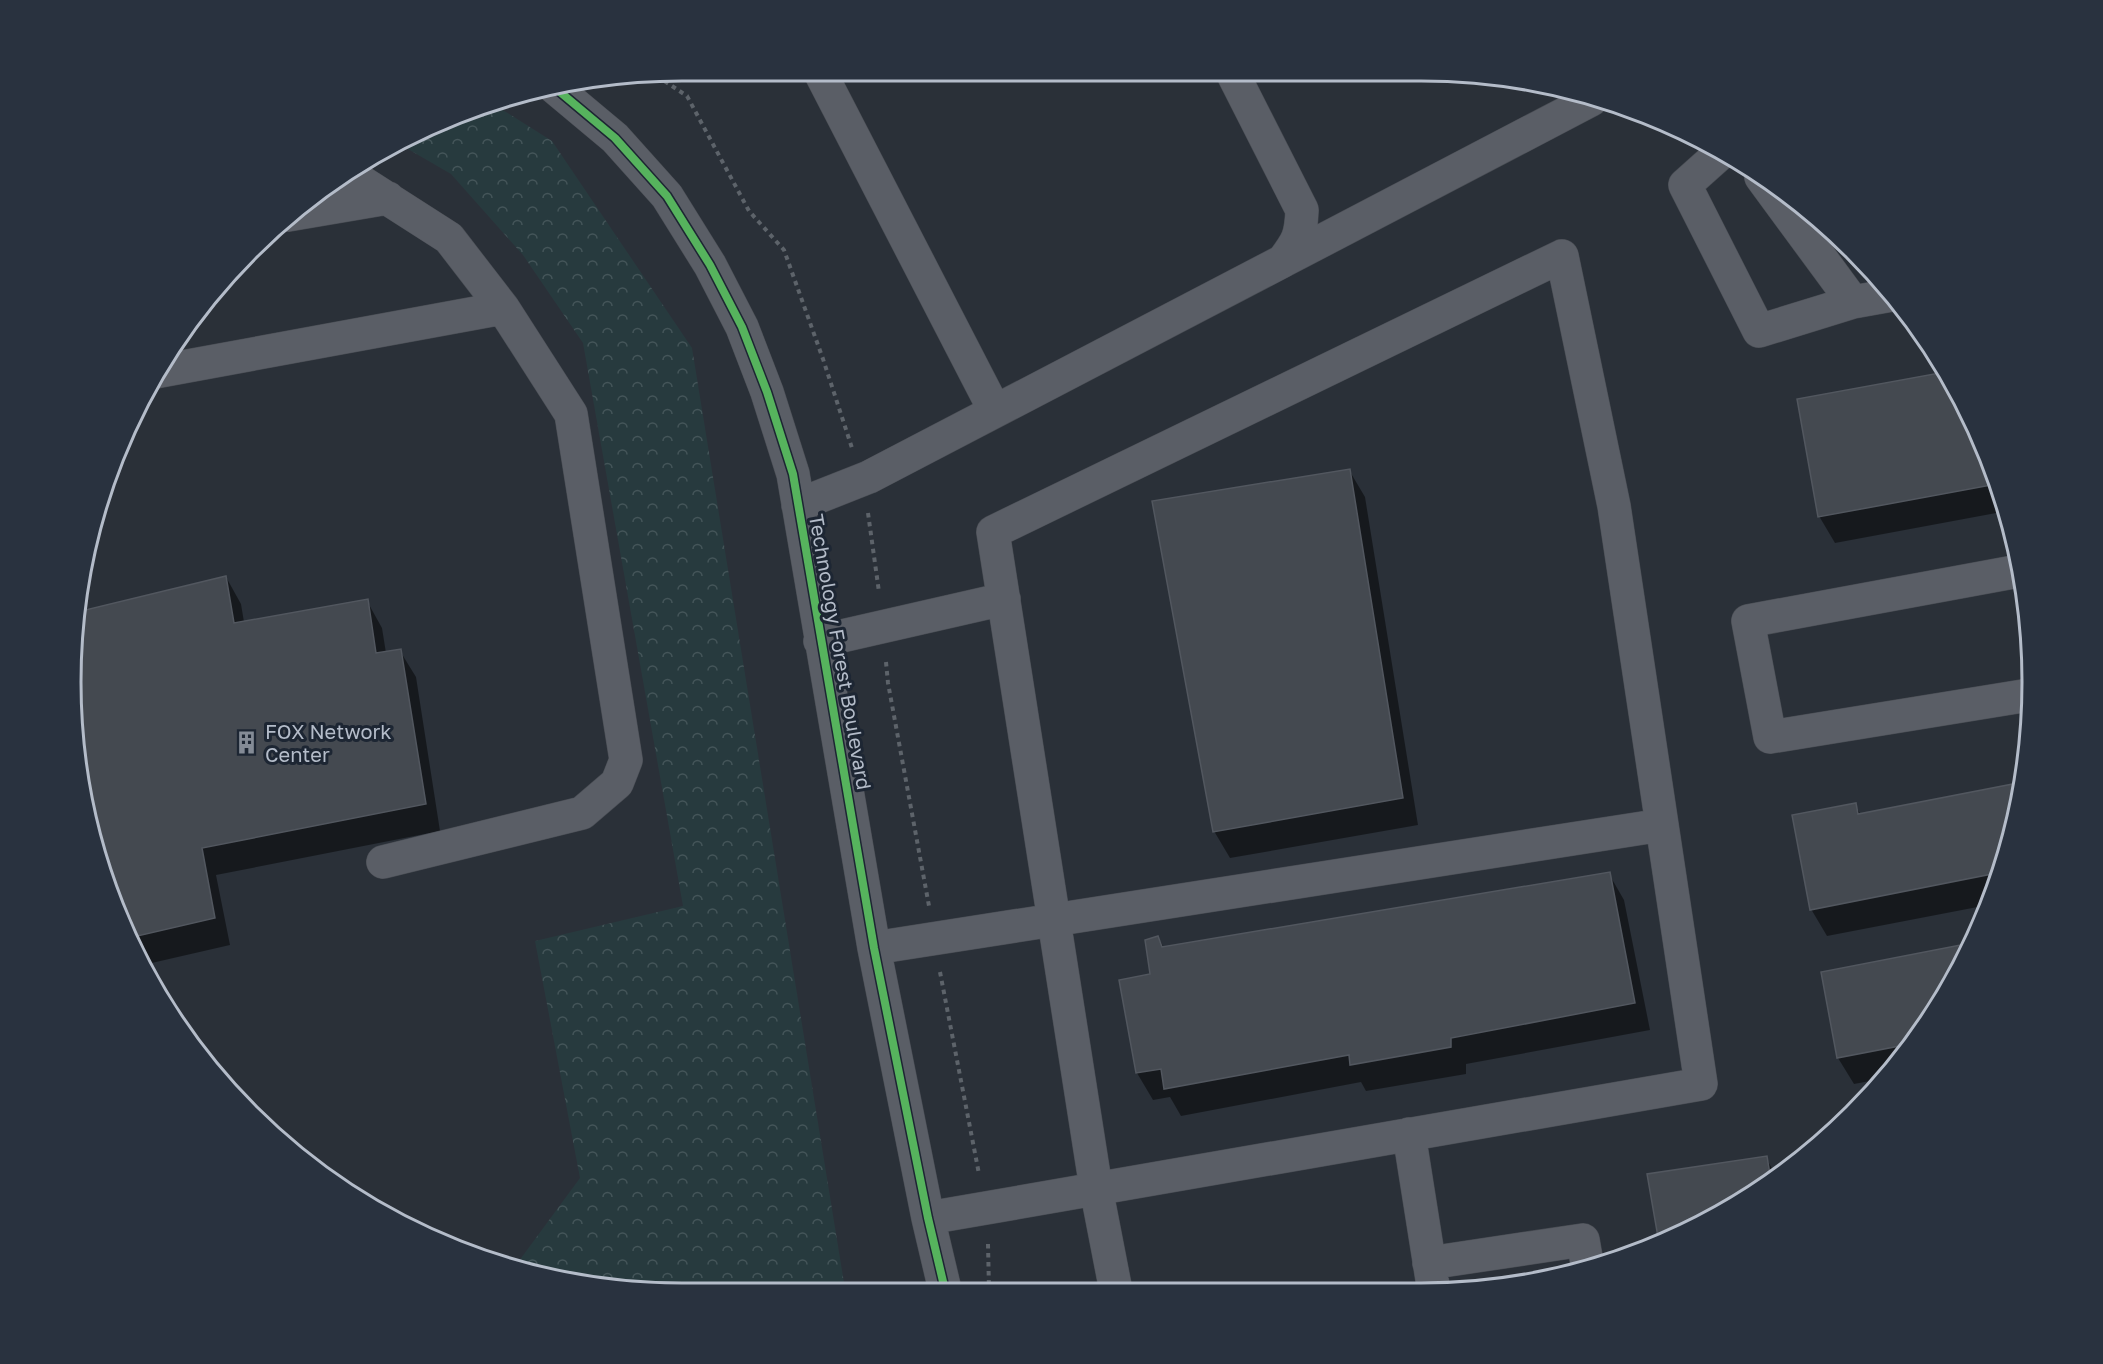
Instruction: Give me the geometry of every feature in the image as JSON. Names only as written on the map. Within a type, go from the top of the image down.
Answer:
[{"type":"street","points":[[825,81],[995,411]]},
{"type":"street","points":[[1237,81],[1302,210],[1301,231],[1296,243],[1283,261]]},
{"type":"street","name":"Technology Forest Boulevard","points":[[562,94],[615,138],[668,196],[710,265],[742,327],[767,392],[794,474],[820,640],[874,948],[928,1218],[943,1283]]},
{"type":"street","points":[[798,505],[869,477],[1584,103]]},
{"type":"street","points":[[1715,158],[1685,185],[1759,331],[1853,302],[1882,297]]},
{"type":"street","points":[[355,178],[449,238],[503,308],[571,414],[626,760],[617,783],[582,813],[383,862]]},
{"type":"street","points":[[1776,197],[1853,302]]},
{"type":"street","points":[[308,212],[388,198]]},
{"type":"street","points":[[928,1218],[1096,1188],[1701,1084],[1614,506],[1563,256],[993,532],[1096,1188],[1114,1283]]},
{"type":"street","points":[[169,369],[503,308]]},
{"type":"street","points":[[2011,572],[1748,621],[1770,737],[2022,696]]},
{"type":"street","points":[[820,640],[1004,599]]},
{"type":"street","points":[[874,948],[1662,825]]},
{"type":"street","points":[[1409,1134],[1432,1277],[1583,1240],[1586,1260]]},
{"type":"green space","points":[[501,109],[552,141],[692,348],[844,1283],[643,1282],[604,1278],[519,1261],[580,1178],[535,941],[683,906],[583,343],[523,255],[451,174],[406,148],[452,127]]},
{"type":"building","points":[[1936,374],[1960,416],[1989,486],[1818,517],[1797,399]]},
{"type":"building","points":[[1350,469],[1403,798],[1213,832],[1152,501]]},
{"type":"building","name":"FOX Network Center","points":[[226,576],[234,623],[368,599],[376,653],[401,649],[426,804],[202,848],[215,918],[138,936],[101,838],[86,760],[81,682],[85,610]]},
{"type":"building","points":[[2013,784],[2002,838],[1990,874],[1810,910],[1792,815],[1856,803],[1858,814]]},
{"type":"building","points":[[1610,872],[1635,1003],[1451,1038],[1451,1047],[1350,1065],[1349,1055],[1164,1089],[1161,1069],[1136,1073],[1119,980],[1150,974],[1145,940],[1158,936],[1162,947]]},
{"type":"building","points":[[1961,945],[1921,1016],[1899,1046],[1837,1058],[1821,972]]},
{"type":"building","points":[[1767,1156],[1769,1172],[1687,1221],[1657,1234],[1647,1174]]},
{"type":"cycle path","points":[[562,94],[615,138],[667,196],[710,265],[742,327],[767,392],[793,474],[874,948],[928,1218],[943,1283]]},
{"type":"place","name":"FOX Network Center","points":[[247,743]]}]
